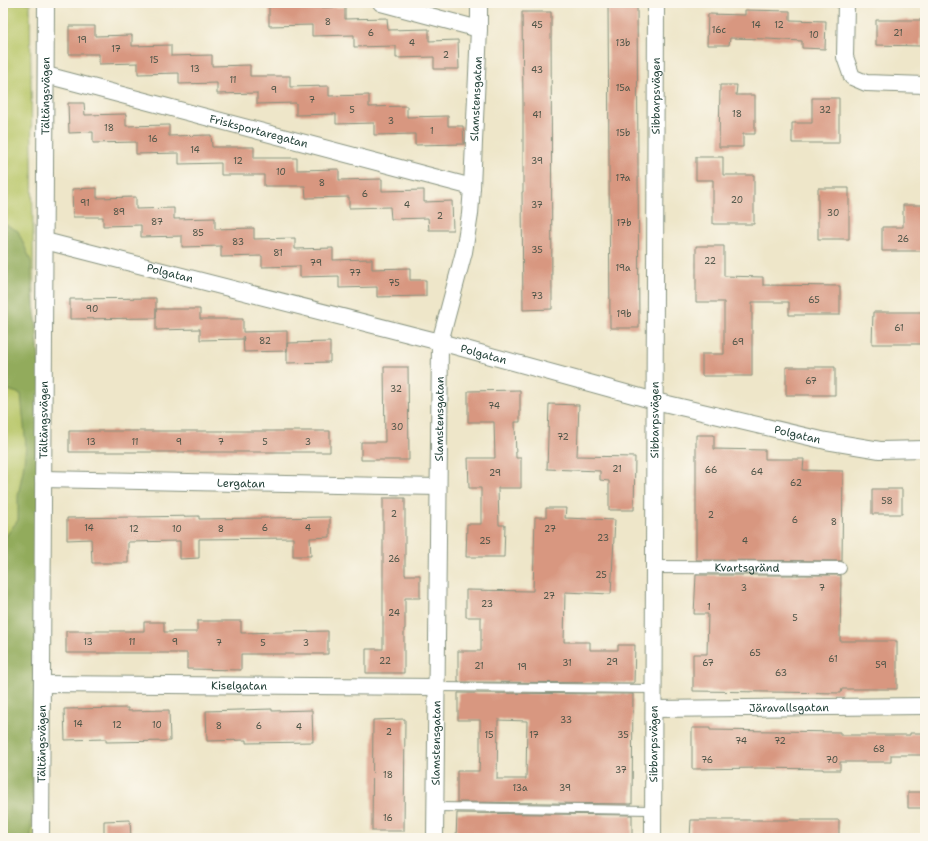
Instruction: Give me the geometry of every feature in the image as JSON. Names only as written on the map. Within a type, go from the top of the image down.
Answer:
[{"type":"street","name":"Tältängsvägen","points":[[41,838],[46,3]]},
{"type":"street","points":[[381,3],[479,29]]},
{"type":"street","name":"Slamstensgatan","points":[[435,838],[440,342],[464,252],[472,187],[479,3]]},
{"type":"street","name":"Sibbarpsvägen","points":[[653,838],[656,3]]},
{"type":"street","points":[[846,3],[845,57],[852,77],[866,83],[925,85]]},
{"type":"street","name":"Frisksportaregatan","points":[[46,75],[472,187]]},
{"type":"street","name":"Polgatan","points":[[44,241],[440,342],[655,401],[826,441],[880,450],[925,449]]},
{"type":"street","name":"Lergatan","points":[[43,479],[438,488]]},
{"type":"street","name":"Kvartsgränd","points":[[654,567],[840,568]]},
{"type":"street","name":"Kiselgatan","points":[[42,684],[436,687]]},
{"type":"street","name":"Järavallsgatan","points":[[654,709],[925,706]]},
{"type":"lane","points":[[436,687],[654,689]]},
{"type":"lane","points":[[435,807],[653,810]]},
{"type":"green space","points":[[3,3],[30,3],[37,527],[35,838],[3,838]]},
{"type":"green space","points":[[3,223],[18,231],[31,261],[41,395],[31,838],[3,838],[3,540],[18,520],[18,496],[26,446],[21,394],[5,389],[3,392]]},
{"type":"building","points":[[269,3],[302,3],[302,8],[345,7],[345,19],[387,18],[388,30],[429,29],[429,41],[458,40],[459,69],[434,69],[434,57],[396,58],[396,46],[354,47],[354,35],[312,36],[312,25],[269,26]]},
{"type":"building","points":[[608,3],[637,3],[639,328],[610,328]]},
{"type":"building","points":[[745,10],[790,11],[790,20],[826,21],[825,49],[802,48],[802,41],[767,39],[730,38],[729,45],[707,45],[708,14],[745,15]]},
{"type":"building","points":[[522,12],[551,12],[552,309],[523,310]]},
{"type":"building","points":[[876,20],[921,20],[921,46],[876,45]]},
{"type":"building","points":[[69,26],[95,26],[95,36],[132,35],[132,46],[171,45],[171,56],[212,55],[212,66],[250,65],[250,76],[290,76],[290,87],[329,86],[329,96],[369,95],[369,107],[407,106],[407,117],[448,116],[448,126],[463,126],[464,144],[415,145],[415,134],[374,135],[374,123],[336,124],[336,114],[296,115],[296,103],[257,104],[257,93],[217,94],[217,83],[179,84],[179,73],[138,74],[138,63],[99,64],[99,54],[69,54]]},
{"type":"building","points":[[720,85],[737,85],[736,95],[755,95],[755,134],[743,134],[743,147],[719,147]]},
{"type":"building","points":[[812,98],[839,98],[839,143],[792,143],[792,123],[812,123]]},
{"type":"building","points":[[68,103],[84,103],[85,115],[126,114],[126,126],[169,125],[169,136],[211,135],[212,147],[254,147],[254,158],[297,158],[297,170],[339,169],[339,180],[382,179],[382,191],[424,190],[424,202],[452,201],[453,230],[429,230],[428,218],[391,219],[390,207],[349,208],[349,197],[306,198],[305,186],[264,186],[264,175],[221,175],[221,163],[179,164],[179,153],[136,154],[136,142],[93,143],[93,132],[69,133]]},
{"type":"building","points":[[696,157],[723,157],[723,175],[754,175],[754,224],[713,224],[713,180],[696,180]]},
{"type":"building","points":[[97,188],[97,198],[136,197],[136,209],[174,208],[174,219],[215,218],[215,229],[254,228],[254,239],[295,238],[295,249],[333,248],[333,260],[372,259],[372,269],[410,268],[410,280],[426,280],[426,296],[377,297],[377,287],[339,288],[339,276],[300,277],[300,266],[262,267],[262,256],[221,257],[221,246],[182,247],[182,236],[141,237],[141,225],[103,226],[103,217],[73,217],[72,189]]},
{"type":"building","points":[[818,188],[849,188],[849,239],[818,239]]},
{"type":"building","points":[[903,205],[925,205],[925,251],[882,251],[882,227],[903,227]]},
{"type":"building","points":[[696,246],[724,246],[724,276],[763,277],[763,285],[840,286],[840,315],[789,315],[789,302],[752,302],[752,376],[702,376],[702,354],[724,354],[724,302],[696,302]]},
{"type":"building","points":[[156,298],[156,318],[70,319],[70,299]]},
{"type":"building","points":[[156,309],[200,309],[200,319],[243,319],[243,332],[287,331],[287,351],[244,352],[243,339],[200,340],[200,329],[156,330]]},
{"type":"building","points":[[873,312],[925,312],[925,344],[872,344]]},
{"type":"building","points":[[330,342],[330,362],[287,363],[287,343]]},
{"type":"building","points":[[384,367],[408,367],[409,460],[361,460],[361,442],[385,442]]},
{"type":"building","points":[[786,367],[835,367],[835,395],[786,395]]},
{"type":"building","points":[[520,390],[520,422],[515,422],[516,458],[521,458],[521,488],[498,488],[499,525],[505,525],[504,557],[466,557],[467,524],[481,524],[481,488],[469,488],[468,458],[495,458],[494,422],[468,422],[468,391]]},
{"type":"building","points":[[549,404],[579,405],[577,456],[635,457],[634,510],[609,510],[609,481],[600,480],[600,471],[547,469]]},
{"type":"building","points":[[69,431],[330,431],[330,452],[69,452]]},
{"type":"building","points":[[696,435],[714,435],[714,449],[765,450],[765,459],[804,459],[803,470],[843,471],[842,561],[696,560]]},
{"type":"building","points":[[872,489],[902,489],[902,514],[872,514]]},
{"type":"building","points":[[383,498],[405,498],[405,575],[420,575],[420,598],[405,598],[404,673],[366,673],[366,649],[383,649]]},
{"type":"building","points":[[546,508],[566,508],[565,518],[615,520],[611,594],[565,592],[564,642],[590,642],[590,650],[618,650],[618,645],[635,645],[634,683],[458,682],[458,651],[481,651],[481,617],[466,617],[466,590],[533,591],[535,517],[546,517]]},
{"type":"building","points":[[199,516],[199,519],[330,517],[330,537],[310,538],[311,556],[293,556],[293,538],[199,539],[199,558],[180,559],[180,541],[128,542],[128,563],[92,563],[91,539],[67,540],[67,518]]},
{"type":"building","points":[[696,575],[841,575],[840,641],[897,641],[897,689],[842,689],[841,693],[693,691],[693,654],[707,654],[708,614],[694,614]]},
{"type":"building","points":[[197,621],[241,621],[241,633],[328,631],[328,654],[241,654],[241,670],[187,669],[187,653],[66,653],[66,631],[144,631],[144,622],[164,622],[164,632],[197,632]]},
{"type":"building","points":[[458,693],[633,694],[632,804],[457,802],[457,771],[479,771],[480,749],[480,720],[458,720]],"holes":[[[498,720],[527,721],[526,779],[497,779]]]},
{"type":"building","points":[[128,708],[128,711],[169,710],[170,741],[106,742],[106,739],[65,740],[64,709]]},
{"type":"building","points":[[272,709],[272,711],[312,710],[313,742],[246,743],[246,740],[207,741],[206,711]]},
{"type":"building","points":[[405,719],[404,831],[372,831],[373,720]]},
{"type":"building","points":[[692,728],[710,728],[710,730],[840,732],[840,735],[910,735],[910,733],[925,733],[925,755],[891,755],[891,762],[840,762],[840,770],[760,768],[692,769]]},
{"type":"building","points":[[908,792],[925,792],[925,808],[908,808]]},
{"type":"building","points":[[457,813],[632,815],[632,838],[456,838]]},
{"type":"building","points":[[130,820],[131,838],[104,838],[104,821]]},
{"type":"building","points":[[691,820],[839,820],[839,838],[690,838]]}]
